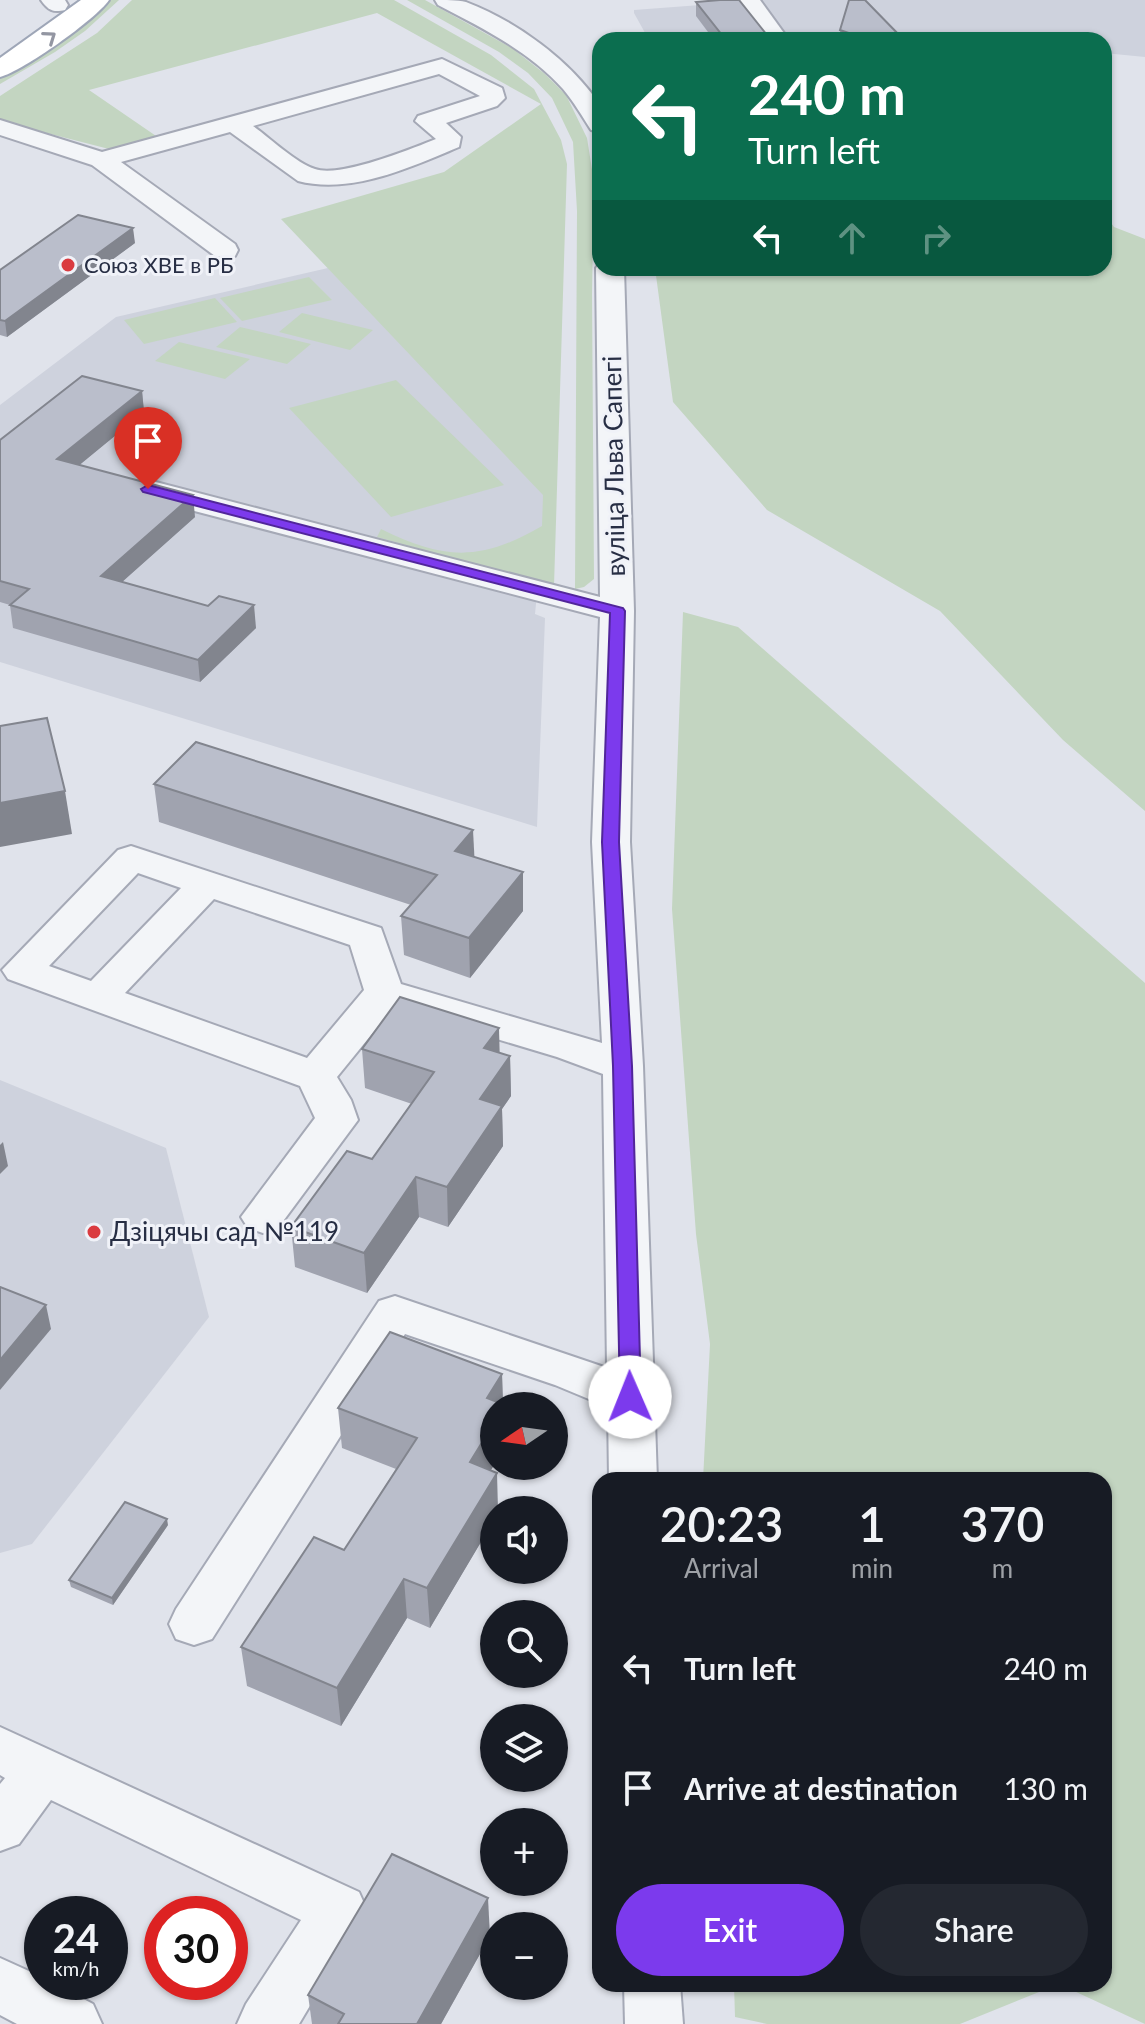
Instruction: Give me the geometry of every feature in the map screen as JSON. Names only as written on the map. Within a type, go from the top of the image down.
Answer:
[{"type":"main road","points":[[0,69],[44,41],[97,0]]},
{"type":"main road","points":[[0,45],[57,2]]},
{"type":"street","points":[[446,0],[505,32],[557,68],[586,98],[592,110]]},
{"type":"street","points":[[749,0],[771,32]]},
{"type":"street","points":[[101,160],[233,123],[442,66],[493,93],[493,98],[488,101],[427,121],[449,137],[450,142],[344,178],[307,176],[233,123]]},
{"type":"street","points":[[0,127],[101,160],[225,250]]},
{"type":"street","name":"вуліца Льва Сапегі","points":[[610,276],[617,611],[611,842],[623,1066],[633,1472]]},
{"type":"street","points":[[148,489],[617,611]]},
{"type":"street","points":[[263,1217],[337,1120],[330,1100],[315,1076],[22,970],[131,858],[367,937],[384,992]]},
{"type":"street","points":[[98,997],[207,883]]},
{"type":"street","points":[[384,992],[571,1047],[623,1066]]},
{"type":"street","points":[[315,1076],[384,992]]},
{"type":"street","points":[[194,1624],[395,1313],[571,1372],[630,1397]]},
{"type":"street","points":[[0,1827],[20,1760],[339,1910],[266,2024]]},
{"type":"street","points":[[0,1985],[73,2024]]},
{"type":"street","points":[[652,1992],[654,2024]]},
{"type":"shaded area","points":[[726,0],[1145,0],[1145,57],[1112,54],[1112,32],[645,32],[634,13],[634,10],[727,3]]},
{"type":"shaded area","points":[[328,268],[548,484],[535,614],[545,618],[537,827],[0,662],[0,405],[116,317]]},
{"type":"shaded area","name":"Дзіцячы сад №119","points":[[0,1080],[166,1148],[209,1317],[32,1544],[0,1553]]},
{"type":"green space","points":[[111,0],[119,0],[85,31],[0,84],[0,78],[43,53]]},
{"type":"green space","points":[[132,0],[394,0],[491,55],[534,89],[561,140],[567,164],[554,586],[377,537],[381,529],[424,547],[462,553],[500,546],[542,526],[543,495],[281,219],[444,172],[541,104],[377,13],[89,90],[159,138],[109,149],[0,121],[0,96],[97,33]]},
{"type":"green space","points":[[407,0],[425,0],[512,48],[566,95],[587,138],[592,169],[594,579],[584,587],[575,589],[577,211],[573,142],[552,98],[528,73],[499,52]]},
{"type":"green space","points":[[1112,224],[1145,239],[1145,811],[1063,740],[940,611],[767,510],[673,402],[656,276],[1112,276]]},
{"type":"green space","points":[[309,277],[332,300],[242,321],[220,298]]},
{"type":"green space","points":[[215,298],[237,322],[144,344],[124,320]]},
{"type":"green space","points":[[302,313],[373,330],[350,350],[279,332]]},
{"type":"green space","points":[[240,327],[311,344],[287,364],[216,347]]},
{"type":"green space","points":[[179,342],[250,359],[225,379],[155,361]]},
{"type":"green space","points":[[396,380],[504,485],[391,517],[289,408]]},
{"type":"green space","points":[[683,612],[738,627],[1145,983],[1145,2024],[1076,1992],[1112,1992],[1112,1472],[703,1472],[710,1344],[696,1234],[672,909]]},
{"type":"green space","points":[[734,1992],[1039,1992],[960,2024],[767,2024],[735,2017]]},
{"type":"building","points":[[739,0],[765,32],[720,32],[696,2]]},
{"type":"building","points":[[849,0],[865,0],[896,32],[846,32],[840,30]]},
{"type":"building","name":"Союз ХВЕ в РБ","points":[[78,215],[133,228],[5,321],[0,320],[0,270]]},
{"type":"building","points":[[82,376],[142,391],[57,459],[193,495],[101,576],[208,606],[219,596],[254,605],[198,660],[10,605],[29,589],[0,581],[0,440]]},
{"type":"building","points":[[47,718],[65,791],[0,803],[0,726]]},
{"type":"building","points":[[196,742],[473,830],[455,851],[523,872],[469,938],[401,916],[437,875],[154,784]]},
{"type":"building","points":[[400,997],[499,1028],[484,1048],[510,1056],[480,1099],[502,1106],[447,1187],[416,1177],[364,1253],[291,1227],[347,1151],[372,1159],[434,1072],[362,1049]]},
{"type":"building","points":[[0,1287],[46,1305],[0,1360]]},
{"type":"building","points":[[390,1332],[502,1374],[491,1392],[480,1392],[480,1446],[470,1462],[480,1466],[480,1480],[493,1480],[480,1496],[480,1501],[427,1588],[404,1579],[337,1688],[241,1647],[314,1537],[344,1550],[417,1438],[338,1408]]},
{"type":"building","points":[[125,1502],[167,1519],[112,1598],[69,1580]]},
{"type":"building","points":[[392,1854],[488,1898],[417,2024],[338,2024],[344,2014],[308,1995]]},
{"type":"place","name":"Союз ХВЕ в РБ","points":[[68,265]]},
{"type":"place","name":"Дзіцячы сад №119","points":[[94,1232]]},
{"type":"route","points":[[148,489],[617,611],[611,842],[623,1066],[630,1397]]}]
